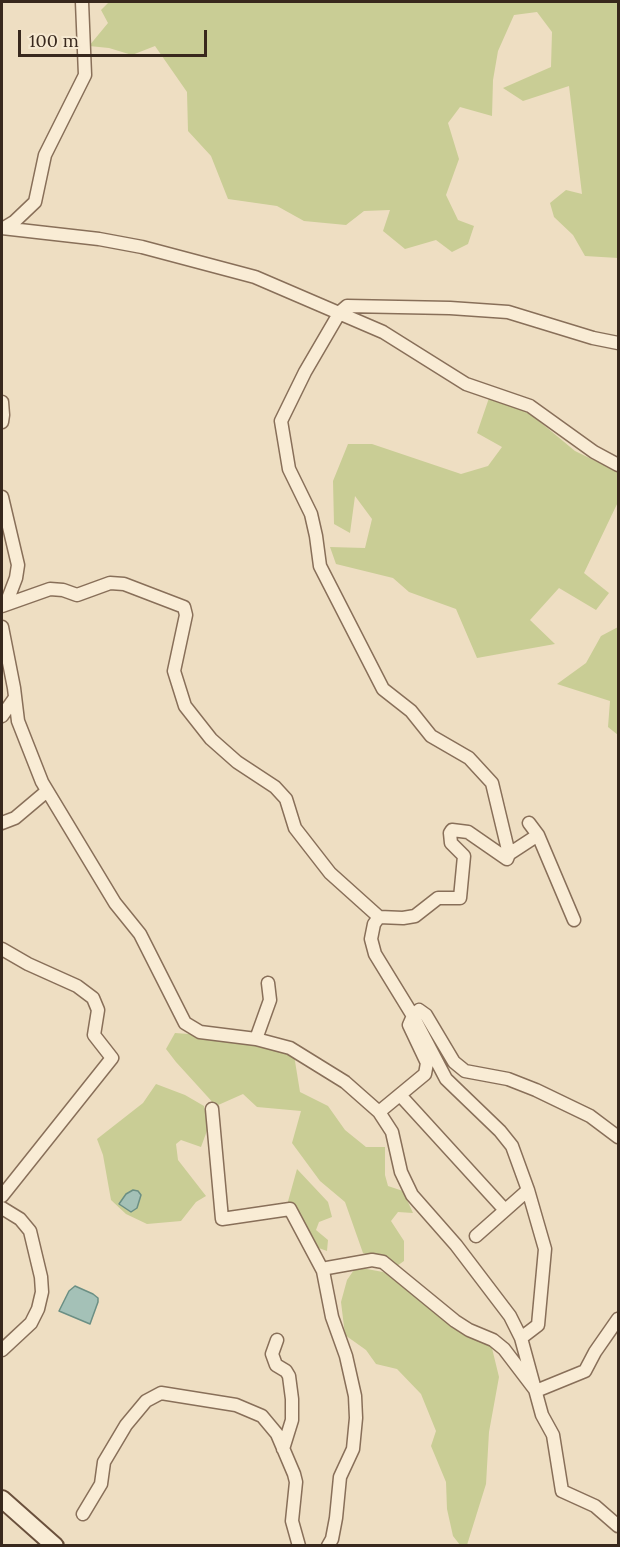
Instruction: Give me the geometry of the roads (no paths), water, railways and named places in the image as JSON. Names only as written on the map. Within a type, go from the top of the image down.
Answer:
[{"type":"main road","points":[[2,1498],[55,1545]]},
{"type":"street","points":[[3,228],[14,222],[35,202],[45,155],[85,75],[82,2]]},
{"type":"street","points":[[3,228],[99,239],[142,247],[255,277],[383,332],[466,384],[530,406],[594,452],[618,465]]},
{"type":"street","points":[[509,854],[492,783],[469,758],[431,736],[411,711],[383,689],[320,567],[311,514],[289,469],[281,421],[305,372],[340,312],[346,306],[450,308],[508,312],[593,338],[618,343]]},
{"type":"street","points":[[2,402],[2,422]]},
{"type":"street","points":[[2,497],[18,565],[16,578],[4,605]]},
{"type":"street","points":[[4,605],[50,589],[63,590],[77,595],[110,583],[123,585],[184,607],[186,615],[174,671],[185,706],[211,740],[237,762],[275,787],[286,799],[295,828],[330,873],[379,917],[415,916],[438,898],[460,898],[464,856],[451,843],[452,830],[468,832],[507,859],[509,854],[538,835]]},
{"type":"street","points":[[2,627],[3,646],[11,672],[21,729],[47,791],[115,903],[140,934],[185,1023],[200,1032],[256,1039],[290,1048],[330,1071],[379,1112],[392,1132],[401,1172],[412,1195],[456,1245],[510,1316],[521,1338],[542,1414],[553,1435],[562,1491],[595,1506],[618,1526]]},
{"type":"street","points":[[2,716],[14,699]]},
{"type":"street","points":[[2,823],[15,818],[47,791]]},
{"type":"street","points":[[529,823],[538,835],[574,920]]},
{"type":"street","points":[[379,917],[374,924],[371,939],[375,954],[413,1016],[446,1079],[512,1146],[528,1190],[544,1249],[538,1325],[521,1338]]},
{"type":"street","points":[[2,948],[28,964],[77,986],[93,998],[98,1006],[94,1035],[112,1058],[2,1196]]},
{"type":"street","points":[[256,1039],[270,1000],[268,984]]},
{"type":"street","points":[[379,1112],[425,1074],[427,1064],[409,1025],[419,1010],[426,1015],[454,1062],[465,1071],[508,1079],[590,1116],[618,1137]]},
{"type":"street","points":[[400,1095],[504,1209]]},
{"type":"street","points":[[212,1109],[222,1219],[290,1209],[323,1271],[332,1317],[355,1396],[356,1418],[353,1449],[340,1477],[336,1518],[332,1539],[328,1545]]},
{"type":"street","points":[[476,1236],[528,1190]]},
{"type":"street","points":[[2,1208],[20,1219],[30,1231],[41,1277],[42,1292],[38,1309],[31,1323],[2,1350]]},
{"type":"street","points":[[323,1271],[327,1268],[372,1260],[382,1262],[455,1321],[493,1340],[504,1349],[536,1391]]},
{"type":"street","points":[[536,1391],[585,1371],[618,1318]]},
{"type":"street","points":[[277,1340],[272,1354],[276,1365],[286,1371],[289,1376],[292,1399],[292,1420],[283,1449]]},
{"type":"street","points":[[83,1514],[101,1484],[104,1462],[126,1425],[146,1401],[161,1394],[236,1405],[262,1416],[277,1434],[296,1482],[292,1521],[299,1545]]},
{"type":"water","points":[[133,1190],[138,1191],[141,1195],[137,1208],[131,1212],[119,1204],[126,1194]]},
{"type":"water","points":[[75,1286],[98,1298],[90,1324],[59,1311],[69,1291]]}]
